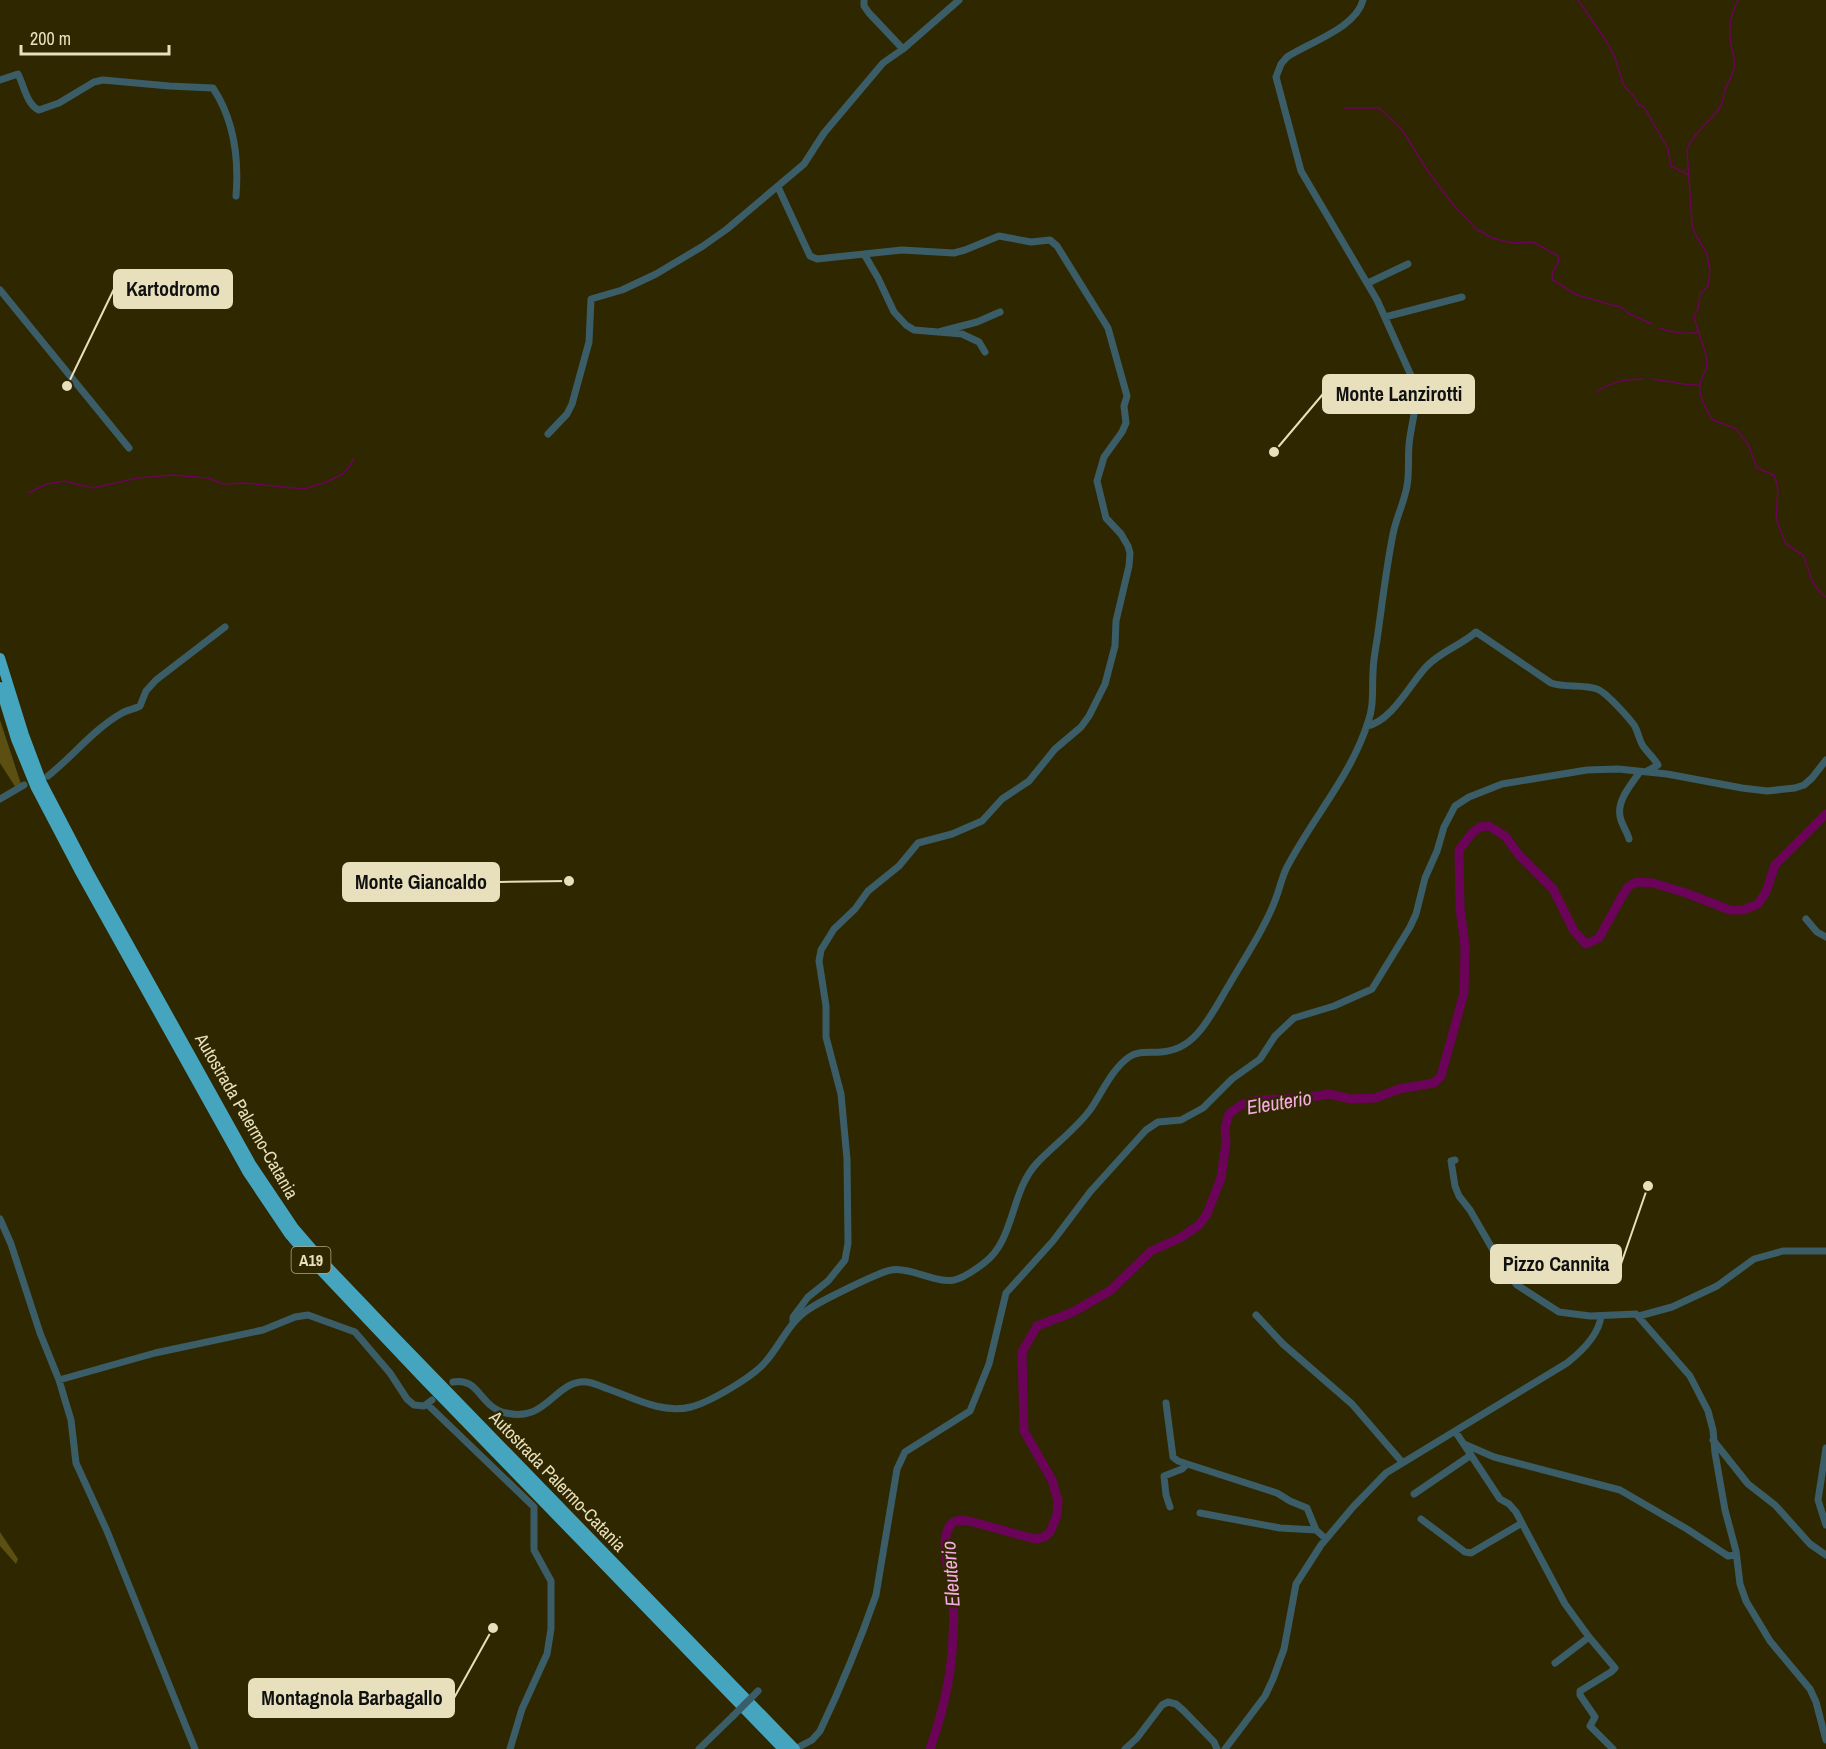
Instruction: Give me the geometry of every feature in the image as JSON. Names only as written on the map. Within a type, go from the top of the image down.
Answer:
[{"type":"highway","name":"Autostrada Palermo-Catania","points":[[0,658],[42,783],[90,875],[251,1164],[294,1228],[389,1331],[769,1729]]},
{"type":"highway","name":"Autostrada Palermo-Catania","points":[[0,687],[16,739],[36,788],[79,870],[248,1173],[283,1225],[344,1295],[769,1729]]},
{"type":"highway","name":"A19","points":[[769,1729],[783,1749]]},
{"type":"highway","name":"A19","points":[[769,1729],[795,1749]]},
{"type":"street","points":[[864,0],[868,13],[903,49]]},
{"type":"street","points":[[548,434],[567,414],[572,404],[589,342],[591,299],[622,290],[679,261],[727,229],[804,164],[824,133],[883,63],[903,49],[959,0]]},
{"type":"street","points":[[453,1382],[462,1380],[469,1382],[486,1403],[506,1413],[533,1413],[566,1387],[588,1382],[660,1408],[690,1407],[707,1401],[751,1375],[765,1363],[793,1322],[810,1308],[889,1270],[911,1271],[947,1282],[959,1280],[995,1254],[1002,1242],[1015,1200],[1032,1168],[1089,1111],[1119,1067],[1136,1053],[1160,1052],[1185,1044],[1205,1023],[1257,934],[1300,843],[1348,771],[1367,726],[1373,701],[1372,672],[1391,543],[1410,470],[1409,442],[1416,405],[1413,380],[1368,283],[1301,171],[1276,77],[1281,64],[1287,57],[1350,22],[1360,10],[1363,0]]},
{"type":"street","points":[[0,80],[18,74],[34,108],[39,110],[59,103],[94,82],[103,80],[213,88],[231,124],[238,174],[236,196]]},
{"type":"street","points":[[778,187],[810,256],[817,259],[902,250],[954,253],[999,236],[1030,242],[1050,240],[1057,246],[1108,328],[1127,396],[1124,406],[1126,423],[1104,457],[1097,481],[1106,518],[1121,534],[1130,553],[1116,621],[1115,646],[1106,684],[1081,727],[1055,750],[1029,781],[1002,800],[982,821],[952,834],[918,843],[899,866],[868,891],[855,909],[834,929],[821,950],[819,961],[826,1006],[826,1037],[841,1094],[847,1159],[848,1243],[845,1260],[828,1281],[808,1297],[793,1317],[793,1322]]},
{"type":"street","points":[[864,254],[894,312],[906,326],[914,330],[962,334],[980,342],[985,352]]},
{"type":"street","points":[[1368,283],[1408,264]]},
{"type":"street","points":[[0,290],[129,448]]},
{"type":"street","points":[[1385,317],[1462,297]]},
{"type":"street","points":[[939,331],[977,322],[1000,312]]},
{"type":"street","points":[[48,776],[109,722],[123,712],[140,706],[146,691],[162,674],[225,627]]},
{"type":"street","points":[[1367,726],[1396,706],[1424,668],[1450,648],[1462,644],[1476,632],[1551,683],[1602,691],[1635,726],[1643,746],[1658,765],[1642,773],[1623,796],[1620,817],[1629,839]]},
{"type":"street","points":[[795,1749],[812,1740],[820,1731],[858,1645],[876,1595],[897,1469],[905,1452],[970,1411],[990,1364],[1005,1293],[1053,1241],[1090,1192],[1146,1130],[1158,1122],[1181,1120],[1203,1108],[1232,1079],[1260,1059],[1275,1036],[1294,1018],[1334,1006],[1372,989],[1410,927],[1425,878],[1437,851],[1444,827],[1455,806],[1469,797],[1502,784],[1570,772],[1618,769],[1667,774],[1767,791],[1795,788],[1804,785],[1826,760]]},
{"type":"street","points":[[0,799],[24,785]]},
{"type":"street","points":[[1806,919],[1817,932],[1826,937]]},
{"type":"street","points":[[1455,1160],[1451,1161],[1459,1196],[1470,1210],[1512,1280],[1559,1312],[1601,1316],[1636,1314],[1678,1360],[1697,1387],[1708,1410],[1740,1584],[1746,1600],[1770,1641],[1810,1689],[1816,1702],[1826,1740]]},
{"type":"street","points":[[0,1219],[14,1253],[39,1333],[59,1380],[71,1420],[76,1463],[107,1531],[195,1749]]},
{"type":"street","points":[[1639,1317],[1672,1307],[1717,1286],[1754,1259],[1783,1251],[1826,1251]]},
{"type":"street","points":[[1256,1315],[1283,1344],[1352,1404],[1402,1462]]},
{"type":"street","points":[[59,1380],[155,1353],[263,1330],[295,1317],[308,1316],[355,1332],[390,1373],[407,1399],[414,1405],[424,1406],[430,1402],[534,1508],[534,1550],[551,1581],[551,1629],[547,1654],[522,1709],[510,1749]]},
{"type":"street","points":[[1225,1749],[1265,1696],[1284,1649],[1296,1584],[1326,1539],[1386,1473],[1578,1354],[1596,1333],[1601,1316]]},
{"type":"street","points":[[1166,1403],[1173,1457],[1186,1465],[1277,1492],[1290,1501],[1303,1505],[1307,1508],[1316,1530],[1326,1539]]},
{"type":"street","points":[[1455,1431],[1500,1499],[1509,1504],[1522,1523],[1565,1604],[1615,1668],[1580,1691],[1580,1695],[1594,1717],[1590,1726],[1613,1749]]},
{"type":"street","points":[[1713,1440],[1748,1484],[1774,1505],[1810,1544],[1826,1554]]},
{"type":"street","points":[[1464,1444],[1494,1457],[1620,1490],[1728,1556],[1736,1556]]},
{"type":"street","points":[[1826,1448],[1818,1500],[1826,1525]]},
{"type":"street","points":[[1414,1494],[1472,1455]]},
{"type":"street","points":[[1170,1507],[1164,1476],[1182,1470],[1186,1465]]},
{"type":"street","points":[[1200,1513],[1280,1528],[1316,1530]]},
{"type":"street","points":[[1421,1519],[1465,1552],[1471,1553],[1522,1523]]},
{"type":"street","points":[[1555,1663],[1588,1636]]},
{"type":"street","points":[[699,1749],[758,1691]]},
{"type":"street","points":[[1125,1749],[1137,1738],[1162,1705],[1168,1702],[1176,1704],[1184,1711],[1214,1742],[1217,1749]]},
{"type":"shaded area","points":[[0,720],[21,784],[16,788],[0,763]]},
{"type":"shaded area","points":[[0,1532],[18,1559],[16,1564],[0,1546]]},
{"type":"waterway","points":[[1578,0],[1614,55],[1624,86],[1638,104],[1644,107],[1668,149],[1671,166],[1689,175]]},
{"type":"waterway","points":[[1738,0],[1731,16],[1730,26],[1733,72],[1721,106],[1690,143],[1687,150],[1692,224],[1707,254],[1710,271],[1708,286],[1700,294],[1698,309],[1694,316],[1707,362],[1700,390],[1713,420],[1736,429],[1748,444],[1757,468],[1774,475],[1778,488],[1776,519],[1786,544],[1803,555],[1813,583],[1826,596]]},
{"type":"waterway","points":[[1344,108],[1379,108],[1403,131],[1427,170],[1450,201],[1476,229],[1492,238],[1513,243],[1533,242],[1558,256],[1559,261],[1552,273],[1553,280],[1577,295],[1623,308],[1628,313],[1652,324]]},
{"type":"waterway","points":[[1659,328],[1679,333],[1699,332]]},
{"type":"waterway","points":[[1597,391],[1619,382],[1643,379]]},
{"type":"waterway","points":[[1652,379],[1690,385],[1699,384]]},
{"type":"waterway","points":[[28,493],[47,484],[65,481],[93,488],[138,478],[172,475],[208,478],[224,484],[245,483],[304,489],[343,474],[354,458]]},
{"type":"waterway","name":"Eleuterio","points":[[930,1749],[939,1721],[951,1665],[953,1602],[945,1549],[949,1527],[955,1521],[969,1521],[1035,1539],[1044,1537],[1050,1532],[1057,1515],[1058,1501],[1052,1480],[1024,1431],[1022,1352],[1037,1326],[1073,1312],[1111,1290],[1151,1251],[1180,1238],[1199,1225],[1207,1214],[1221,1178],[1226,1143],[1225,1128],[1229,1114],[1241,1105],[1257,1100],[1306,1098],[1329,1094],[1351,1099],[1375,1098],[1399,1089],[1434,1083],[1441,1076],[1464,993],[1465,946],[1460,908],[1459,850],[1472,833],[1480,827],[1489,826],[1505,836],[1519,855],[1553,889],[1574,931],[1586,944],[1599,938],[1628,887],[1636,882],[1653,883],[1730,910],[1743,910],[1758,904],[1766,892],[1775,865],[1826,814]]},
{"type":"place","name":"Kartodromo","points":[[67,386]]},
{"type":"place","name":"Monte Lanzirotti","points":[[1274,452]]},
{"type":"place","name":"Monte Giancaldo","points":[[569,881]]},
{"type":"place","name":"Pizzo Cannita","points":[[1648,1186]]},
{"type":"place","name":"Montagnola Barbagallo","points":[[493,1628]]}]
